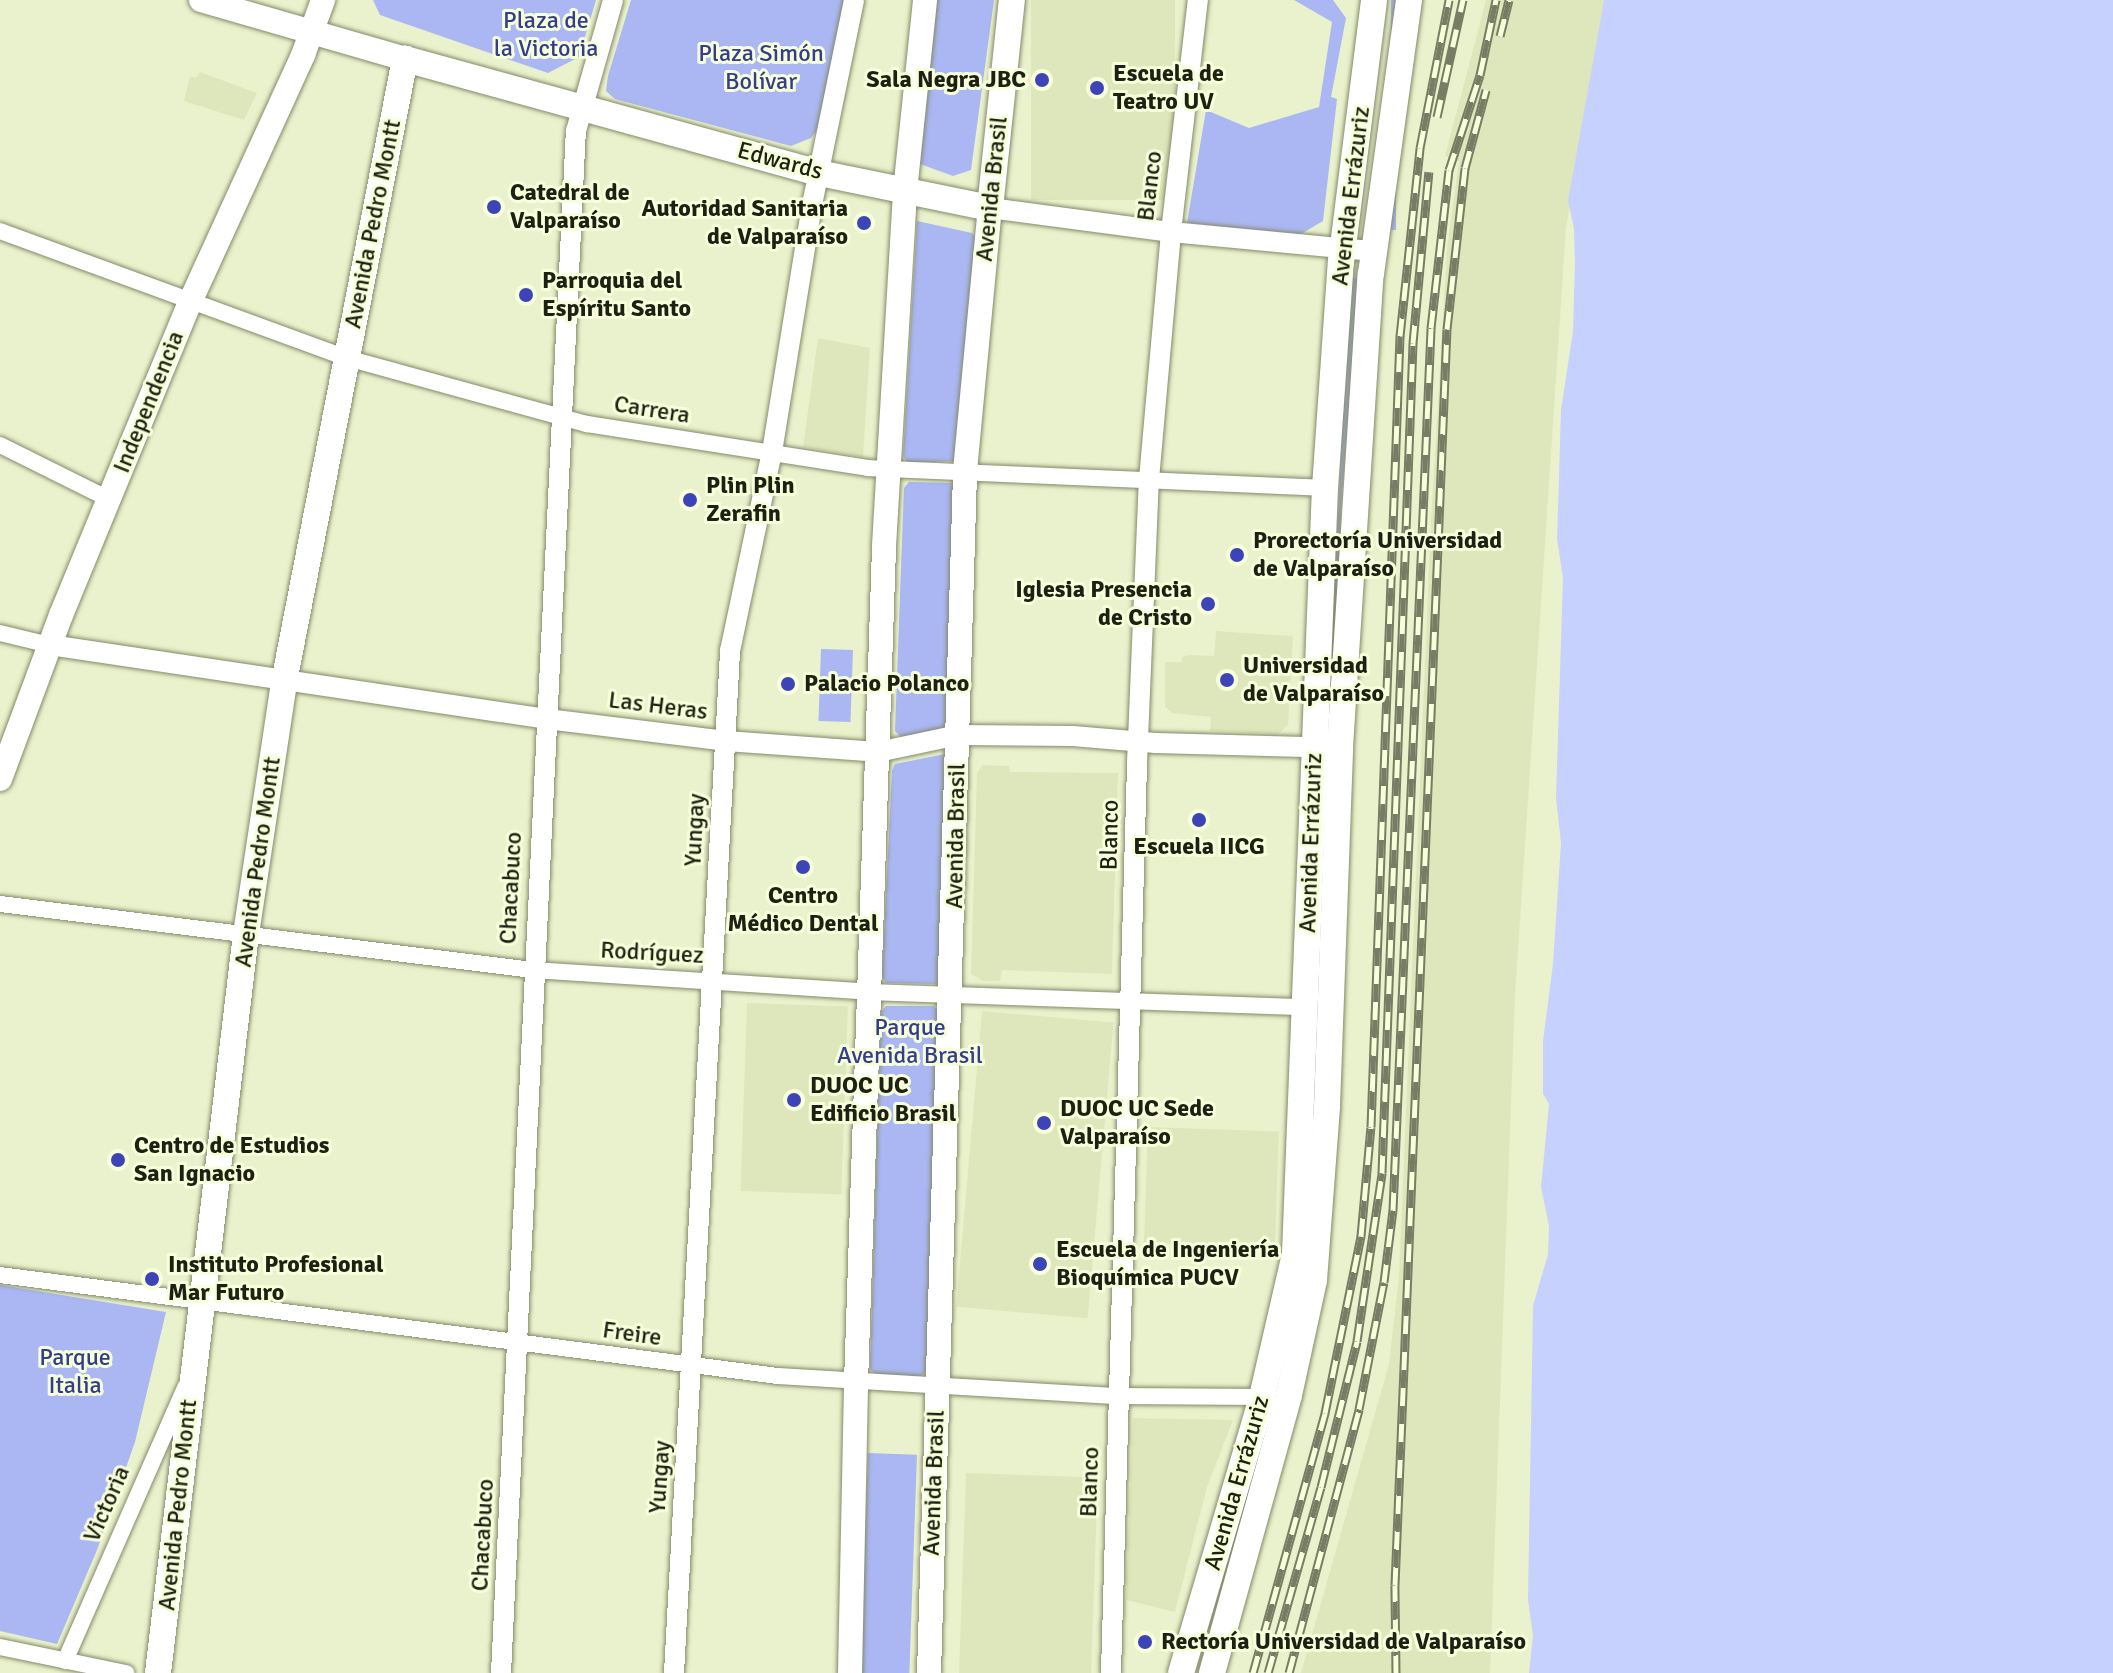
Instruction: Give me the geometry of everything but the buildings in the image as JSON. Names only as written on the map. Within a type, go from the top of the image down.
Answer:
[{"type":"main road","name":"Edwards","points":[[201,0],[819,173],[990,208]]},
{"type":"main road","name":"Independencia","points":[[0,779],[50,645],[190,302],[323,0]]},
{"type":"main road","points":[[850,1673],[856,1383],[889,470],[905,191],[925,0]]},
{"type":"main road","name":"Avenida Brasil","points":[[929,1673],[965,471],[1012,0]]},
{"type":"main road","name":"Avenida Errázuriz","points":[[1181,1673],[1262,1397],[1295,1254],[1325,488],[1343,248],[1374,0]]},
{"type":"main road","name":"Avenida Errázuriz","points":[[1212,1673],[1298,1359],[1318,1247],[1327,1106],[1341,732],[1373,251],[1409,0]]},
{"type":"main road","name":"Avenida Pedro Montt","points":[[158,1673],[246,934],[284,682],[405,59]]},
{"type":"street","name":"Chacabuco","points":[[501,1673],[520,1343],[533,970],[576,131],[613,0]]},
{"type":"street","name":"Yungay","points":[[674,1673],[730,651],[772,452],[819,173],[854,0]]},
{"type":"street","name":"Blanco","points":[[1111,1673],[1133,999],[1138,741],[1149,479],[1171,232],[1198,0]]},
{"type":"street","name":"Edwards","points":[[990,208],[1171,232],[1373,251]]},
{"type":"street","name":"Carrera","points":[[0,231],[347,358],[562,419],[673,439],[889,470],[1325,488]]},
{"type":"street","points":[[0,445],[109,499]]},
{"type":"street","name":"Las Heras","points":[[0,633],[50,645],[284,682],[726,741],[878,752],[958,735],[1073,736],[1314,747]]},
{"type":"street","name":"Rodríguez","points":[[0,904],[533,970],[869,992],[1304,1007]]},
{"type":"street","name":"Freire","points":[[0,1275],[693,1366],[856,1383],[1118,1396],[1262,1397]]},
{"type":"street","name":"Victoria","points":[[65,1661],[193,1367]]},
{"type":"street","points":[[0,1647],[126,1673]]},
{"type":"shaded area","points":[[1031,0],[1175,0],[1175,200],[1031,200]]},
{"type":"shaded area","points":[[1486,0],[1604,0],[1566,228],[1515,996],[1490,1673],[1301,1673],[1389,1364],[1399,1276],[1431,521],[1447,248],[1459,161],[1445,156]]},
{"type":"shaded area","points":[[1604,0],[2113,0],[2113,1673],[1529,1673],[1533,1636],[1528,1600],[1533,1306],[1548,1254],[1549,1226],[1541,1187],[1549,1104],[1543,1094],[1543,1041],[1553,964],[1561,843],[1556,798],[1563,578],[1557,539],[1561,410],[1573,331],[1575,263],[1574,229],[1568,201]]},
{"type":"shaded area","points":[[200,72],[257,93],[244,120],[184,101],[190,76],[196,78]]},
{"type":"shaded area","points":[[818,338],[870,348],[863,457],[803,447]]},
{"type":"shaded area","name":"Universidad de Valparaíso","points":[[1216,631],[1293,636],[1288,725],[1278,734],[1210,731],[1211,717],[1172,713],[1165,707],[1165,662],[1182,662],[1182,657],[1190,655],[1214,656]]},
{"type":"shaded area","points":[[983,765],[1009,766],[1010,772],[1118,773],[1112,974],[1002,970],[1000,981],[983,981],[971,974],[977,773]]},
{"type":"shaded area","name":"DUOC UC Edificio Brasil","points":[[747,1003],[848,1007],[841,1194],[740,1191]]},
{"type":"shaded area","name":"DUOC UC Sede Valparaíso","points":[[982,1011],[1113,1023],[1088,1318],[956,1307]]},
{"type":"shaded area","points":[[1148,1127],[1279,1132],[1275,1248],[1144,1243]]},
{"type":"shaded area","points":[[1133,1418],[1233,1420],[1207,1487],[1175,1612],[1126,1600]]},
{"type":"shaded area","points":[[966,1473],[1098,1478],[1091,1673],[959,1673]]},
{"type":"green space","name":"Plaza de la Victoria","points":[[373,0],[596,0],[579,57],[548,73],[380,15]]},
{"type":"green space","name":"Plaza Simón Bolívar","points":[[631,0],[845,0],[821,126],[811,138],[791,146],[615,99],[606,91],[608,76]]},
{"type":"green space","points":[[936,0],[994,0],[971,170],[953,176],[920,164]]},
{"type":"green space","points":[[1294,0],[1333,0],[1346,18],[1331,97],[1337,99],[1323,221],[1301,234],[1187,223],[1206,110],[1249,128],[1319,107],[1332,22]]},
{"type":"green space","points":[[1391,0],[1396,0],[1396,230],[1391,230]]},
{"type":"green space","points":[[917,221],[972,233],[978,240],[956,461],[908,463],[903,456]]},
{"type":"green space","points":[[1350,278],[1359,278],[1341,509],[1323,975],[1324,789]]},
{"type":"green space","points":[[909,482],[951,483],[960,493],[946,730],[904,740],[895,731],[904,488]]},
{"type":"green space","points":[[821,649],[853,650],[850,722],[818,721]]},
{"type":"green space","name":"Parque Avenida Brasil","points":[[945,754],[943,974],[937,984],[886,983],[882,977],[892,771],[895,764]]},
{"type":"green space","name":"Parque Avenida Brasil","points":[[886,1006],[934,1006],[942,1016],[926,1372],[918,1378],[877,1376],[870,1369],[881,1012]]},
{"type":"green space","name":"Parque Italia","points":[[0,1285],[166,1312],[135,1442],[97,1550],[57,1644],[0,1631]]},
{"type":"green space","points":[[868,1453],[917,1455],[909,1673],[860,1673]]},
{"type":"railway","points":[[1253,1673],[1325,1413],[1361,1236],[1371,1127],[1400,336],[1420,148],[1449,0]]},
{"type":"railway","points":[[1437,117],[1463,0]]},
{"type":"railway","points":[[1289,1673],[1359,1409],[1384,1282],[1393,1210],[1431,328],[1449,170],[1480,75],[1496,0]]},
{"type":"railway","points":[[1500,36],[1509,0]]},
{"type":"railway","points":[[1396,1673],[1395,1585],[1447,329],[1465,168],[1486,90]]},
{"type":"railway","points":[[1268,1673],[1321,1487],[1357,1341],[1382,1173],[1413,343],[1429,172]]},
{"type":"place","name":"Sala Negra JBC","points":[[1042,80]]},
{"type":"place","name":"Escuela de Teatro UV","points":[[1097,88]]},
{"type":"place","name":"Catedral de Valparaíso","points":[[494,207]]},
{"type":"place","name":"Autoridad Sanitaria de Valparaíso","points":[[864,223]]},
{"type":"place","name":"Parroquia del Espíritu Santo","points":[[526,295]]},
{"type":"place","name":"Plin Plin Zerafin","points":[[690,500]]},
{"type":"place","name":"Prorectoría Universidad de Valparaíso","points":[[1237,555]]},
{"type":"place","name":"Iglesia Presencia de Cristo","points":[[1208,604]]},
{"type":"place","name":"Universidad de Valparaíso","points":[[1227,680]]},
{"type":"place","name":"Palacio Polanco","points":[[788,684]]},
{"type":"place","name":"Escuela IICG","points":[[1199,820]]},
{"type":"place","name":"Centro Médico Dental","points":[[803,867]]},
{"type":"place","name":"DUOC UC Edificio Brasil","points":[[794,1100]]},
{"type":"place","name":"DUOC UC Sede Valparaíso","points":[[1044,1123]]},
{"type":"place","name":"Centro de Estudios San Ignacio","points":[[118,1160]]},
{"type":"place","name":"Escuela de Ingeniería Bioquímica PUCV","points":[[1040,1264]]},
{"type":"place","name":"Instituto Profesional Mar Futuro","points":[[152,1279]]},
{"type":"place","name":"Rectoría Universidad de Valparaíso","points":[[1145,1642]]}]
